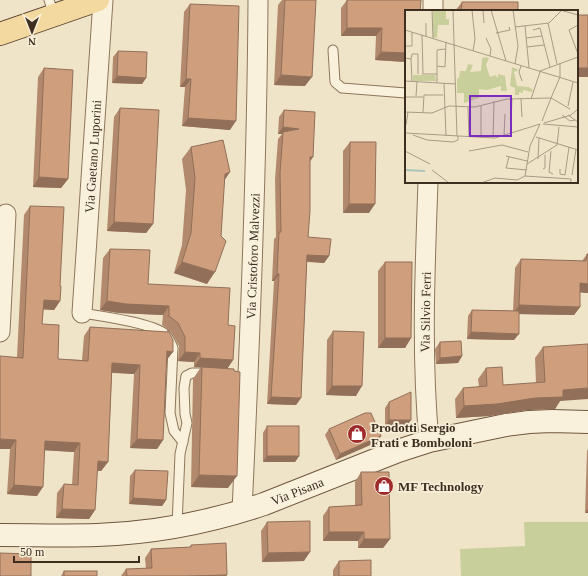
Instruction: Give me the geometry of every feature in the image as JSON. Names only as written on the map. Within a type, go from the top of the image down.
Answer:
[{"type":"main road","points":[[0,34],[52,8],[98,0]]},
{"type":"main road","name":"Via Pisana","points":[[0,535],[99,535],[145,531],[177,526],[242,512],[398,451],[428,441],[506,425],[529,422],[588,422]]},
{"type":"street","name":"Via Gaetano Luporini","points":[[82,313],[103,0]]},
{"type":"street","name":"Via Cristoforo Malvezzi","points":[[242,512],[245,375],[258,102],[258,0]]},
{"type":"street","name":"Via Silvio Ferri","points":[[428,183],[424,319],[425,399],[428,441]]},
{"type":"street","points":[[0,332],[6,214]]},
{"type":"lane","points":[[333,50],[335,82],[342,88],[405,93]]},
{"type":"lane","points":[[82,313],[152,328],[164,333],[169,339],[173,348],[170,413],[174,431],[183,442]]},
{"type":"lane","points":[[177,526],[180,454],[187,423],[184,408],[184,388],[186,376],[192,372],[220,374]]},
{"type":"green space","points":[[524,522],[588,522],[588,576],[461,576],[460,549],[525,546]]},
{"type":"building","points":[[285,0],[316,0],[312,77],[281,75]]},
{"type":"building","points":[[347,0],[421,0],[420,10],[405,10],[405,53],[381,52],[382,28],[347,28]]},
{"type":"building","points":[[462,2],[518,2],[518,10],[461,10]]},
{"type":"building","points":[[190,4],[239,6],[236,121],[188,118],[191,79],[186,79]]},
{"type":"building","points":[[578,15],[588,15],[588,68],[578,68]]},
{"type":"building","points":[[118,51],[147,52],[146,78],[117,76]]},
{"type":"building","points":[[44,68],[73,70],[68,179],[39,177]]},
{"type":"building","points":[[120,108],[159,110],[153,224],[114,222]]},
{"type":"building","points":[[284,110],[315,112],[313,157],[310,157],[310,211],[308,237],[331,239],[329,256],[307,255],[301,398],[271,397],[279,274],[277,274],[279,232],[281,232],[280,173],[283,132],[299,129],[283,127]]},
{"type":"building","points":[[223,140],[230,172],[225,174],[221,236],[226,241],[215,272],[182,262],[191,233],[195,178],[191,147]]},
{"type":"building","points":[[350,142],[376,142],[375,204],[349,204]]},
{"type":"building","points":[[30,206],[64,207],[60,301],[44,300],[42,324],[59,325],[58,359],[88,361],[90,327],[168,332],[168,330],[173,340],[173,352],[167,351],[163,440],[137,439],[140,365],[112,363],[108,462],[98,461],[95,510],[62,509],[64,484],[78,485],[80,443],[45,441],[43,487],[14,485],[16,440],[0,439],[0,356],[23,358]]},
{"type":"building","points":[[110,249],[150,250],[148,284],[230,288],[228,325],[235,326],[233,360],[200,358],[200,353],[185,352],[185,337],[178,323],[169,316],[169,306],[126,304],[107,301]]},
{"type":"building","points":[[587,254],[588,284],[580,283],[580,307],[519,305],[521,259],[586,261]]},
{"type":"building","points":[[385,262],[412,262],[411,338],[385,338]]},
{"type":"building","points":[[472,310],[519,311],[519,334],[471,332]]},
{"type":"building","points":[[333,331],[364,332],[362,386],[332,386]]},
{"type":"building","points":[[461,341],[462,356],[440,358],[440,342]]},
{"type":"building","points":[[588,344],[588,388],[563,390],[563,397],[535,398],[497,404],[464,406],[463,388],[487,386],[486,368],[502,367],[503,385],[545,382],[543,347]]},
{"type":"building","points":[[202,367],[234,369],[234,371],[240,372],[237,476],[199,475]]},
{"type":"building","points":[[411,392],[411,420],[389,420],[389,402]]},
{"type":"building","points":[[365,413],[371,413],[381,436],[340,454],[329,429]]},
{"type":"building","points":[[267,426],[299,426],[299,456],[267,456]]},
{"type":"building","points":[[135,470],[168,471],[166,500],[133,498]]},
{"type":"building","points":[[361,472],[389,472],[390,539],[364,539],[364,532],[329,532],[329,507],[362,505]]},
{"type":"building","points":[[310,521],[310,552],[268,553],[267,522]]},
{"type":"building","points":[[226,543],[227,575],[127,576],[126,569],[152,568],[151,549]]},
{"type":"building","points":[[0,553],[31,554],[31,576],[0,576]]},
{"type":"building","points":[[371,560],[371,576],[339,576],[339,561]]},
{"type":"building","points":[[64,571],[97,571],[97,576],[64,576]]},
{"type":"place","name":"Prodotti Sergio Frati e Bomboloni","points":[[357,434]]},
{"type":"place","name":"MF Technology","points":[[384,486]]}]
